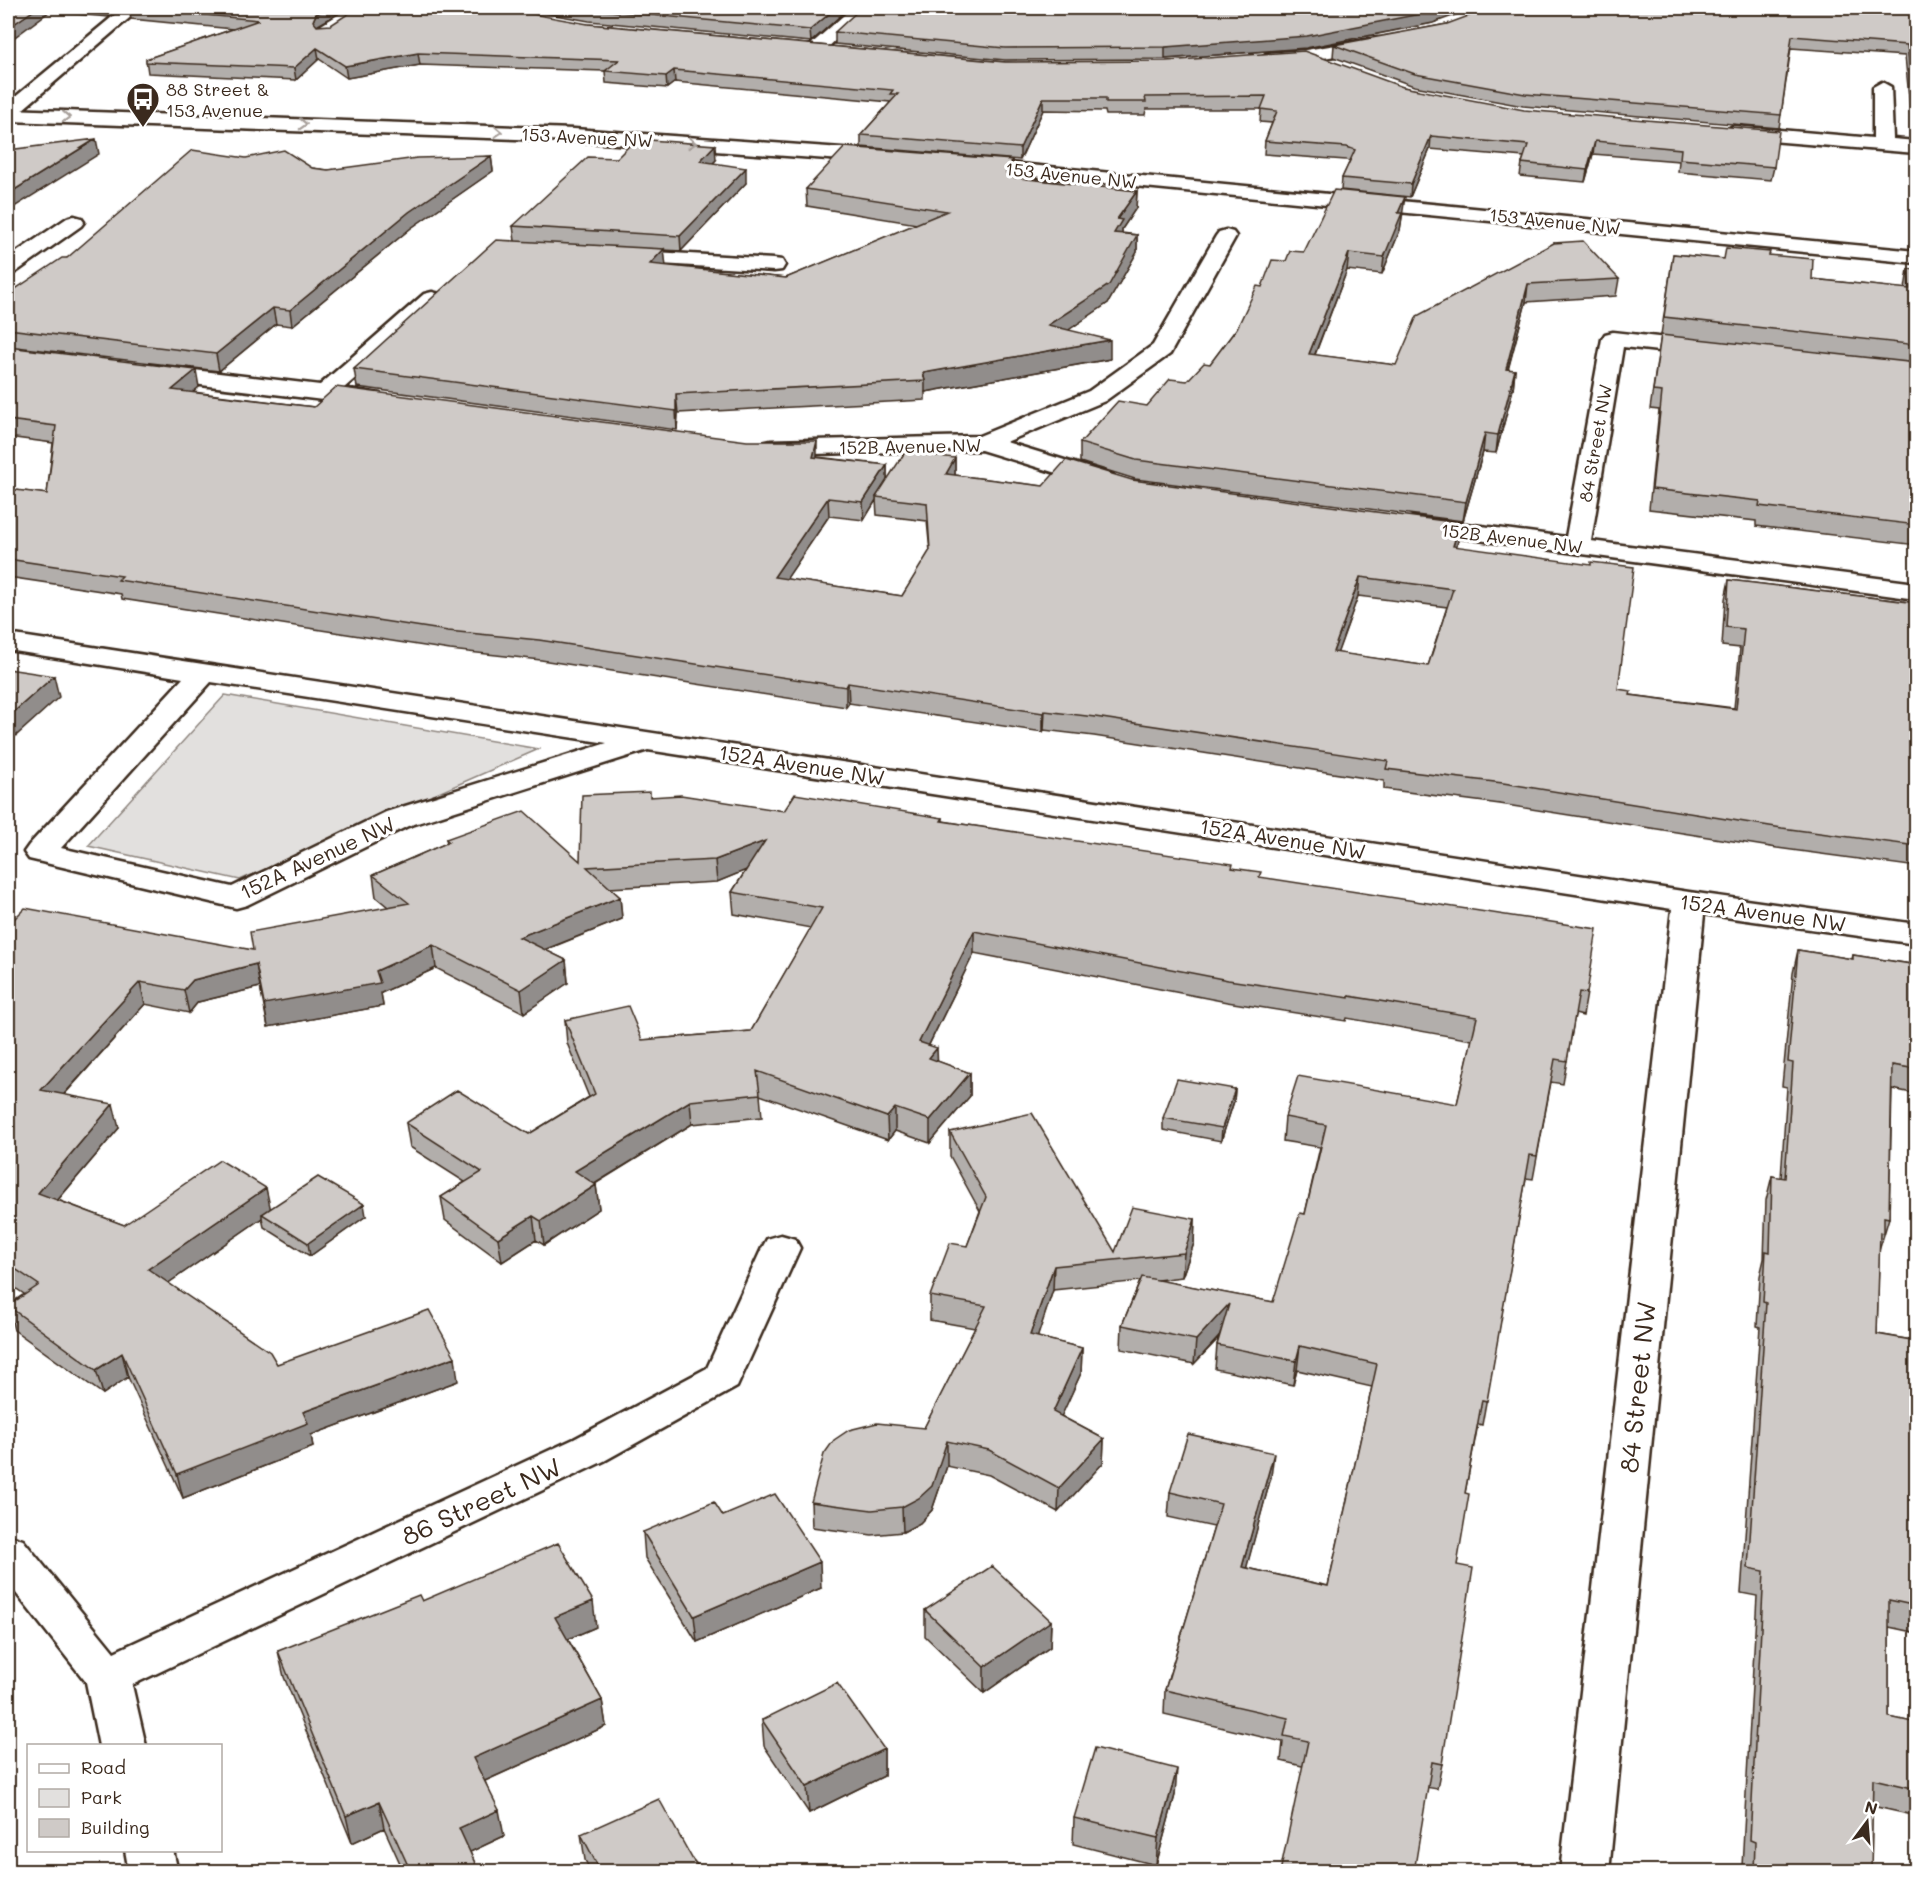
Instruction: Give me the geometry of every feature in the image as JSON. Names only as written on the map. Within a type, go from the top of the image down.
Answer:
[{"type":"street","points":[[8,114],[133,8]]},
{"type":"street","points":[[838,53],[808,51],[861,8]]},
{"type":"street","points":[[1247,59],[1306,55],[1392,40]]},
{"type":"street","points":[[1306,55],[1337,66]]},
{"type":"street","points":[[1882,87],[1883,144]]},
{"type":"street","points":[[8,95],[51,96]]},
{"type":"street","name":"153 Avenue NW","points":[[437,111],[617,119]]},
{"type":"street","name":"153 Avenue NW","points":[[8,114],[574,135],[906,159]]},
{"type":"street","points":[[1716,131],[1917,147]]},
{"type":"street","name":"153 Avenue NW","points":[[951,163],[1917,256]]},
{"type":"street","points":[[8,267],[74,222]]},
{"type":"street","points":[[983,443],[1097,396],[1162,349],[1226,237]]},
{"type":"street","points":[[596,254],[774,265]]},
{"type":"street","points":[[325,393],[447,286]]},
{"type":"street","name":"84 Street NW","points":[[1576,547],[1614,339],[1730,352]]},
{"type":"street","points":[[125,369],[396,402]]},
{"type":"street","name":"152B Avenue NW","points":[[748,449],[983,443],[1122,485]]},
{"type":"street","name":"152B Avenue NW","points":[[1390,522],[1917,591]]},
{"type":"street","name":"152A Avenue NW","points":[[8,642],[1689,902],[1917,934]]},
{"type":"street","name":"152A Avenue NW","points":[[203,673],[40,852],[236,898],[397,819],[649,740]]},
{"type":"street","name":"84 Street NW","points":[[1584,1872],[1689,902]]},
{"type":"street","name":"86 Street NW","points":[[107,1676],[589,1450],[723,1377],[780,1248]]},
{"type":"street","points":[[8,1552],[107,1676],[123,1744]]},
{"type":"street","points":[[149,1852],[154,1872]]},
{"type":"green space","points":[[225,695],[539,749],[240,880],[88,846]]},
{"type":"building","points":[[8,8],[37,8],[8,28]]},
{"type":"building","points":[[129,8],[327,8],[316,14],[313,21],[317,26],[331,25],[357,8],[499,8],[588,24],[1005,62],[1166,61],[1304,51],[1403,87],[1524,110],[1779,131],[1774,167],[1680,159],[1681,149],[1595,141],[1587,170],[1522,163],[1528,145],[1431,136],[1411,184],[1342,178],[1355,150],[1347,147],[1265,141],[1277,111],[1261,109],[1266,96],[1145,97],[1146,102],[1106,102],[1106,98],[1043,98],[1020,148],[861,135],[898,94],[890,94],[893,90],[674,70],[666,76],[605,71],[619,60],[418,53],[345,66],[317,48],[294,68],[146,62],[146,59],[259,20]]},
{"type":"building","points":[[578,8],[836,8],[810,30]]},
{"type":"building","points":[[861,8],[1445,8],[1307,36],[1165,47],[1005,48],[835,32]]},
{"type":"building","points":[[1490,8],[1917,8],[1917,126],[1907,45],[1792,36],[1781,115],[1525,94],[1415,74],[1334,45],[1447,24]]},
{"type":"building","points":[[96,139],[8,194],[8,150]]},
{"type":"building","points":[[636,139],[715,145],[700,161],[746,168],[680,236],[513,226],[588,157],[617,158]]},
{"type":"building","points":[[845,147],[1012,160],[1006,173],[1011,174],[1009,177],[1137,191],[1117,219],[1122,220],[1114,233],[1137,235],[1109,285],[1048,325],[1110,340],[923,373],[925,381],[676,394],[676,411],[354,369],[496,240],[664,249],[650,264],[786,278],[947,211],[806,189]]},
{"type":"building","points":[[192,150],[246,158],[284,150],[312,168],[328,170],[417,158],[491,156],[409,212],[290,310],[273,308],[216,354],[8,329],[8,294],[62,258],[67,258]]},
{"type":"building","points":[[1334,190],[1405,197],[1398,213],[1402,213],[1384,257],[1349,253],[1309,354],[1396,365],[1417,316],[1554,243],[1583,241],[1619,279],[1528,284],[1506,369],[1515,370],[1498,435],[1485,433],[1466,502],[1136,460],[1080,443],[1118,401],[1147,406],[1170,379],[1187,381],[1204,363],[1210,364],[1237,328],[1257,286],[1262,287],[1272,260],[1286,261],[1290,251],[1304,252]]},
{"type":"building","points":[[1726,248],[1813,259],[1812,279],[1909,289],[1908,269],[1917,270],[1917,345],[1664,317],[1673,254],[1724,259]]},
{"type":"building","points":[[1661,335],[1917,363],[1917,525],[1759,506],[1760,501],[1652,489],[1662,392],[1653,391]]},
{"type":"building","points":[[8,347],[196,370],[172,390],[314,407],[336,387],[747,441],[817,441],[813,457],[887,465],[863,502],[828,498],[774,577],[902,596],[930,550],[927,503],[876,497],[905,452],[955,458],[946,474],[1043,486],[1066,460],[1132,480],[1460,523],[1453,546],[1591,565],[1591,562],[1634,567],[1618,689],[1631,691],[1630,695],[1736,709],[1744,629],[1726,627],[1729,580],[1917,603],[1917,846],[1782,828],[1503,783],[1386,769],[1388,761],[1095,717],[1045,711],[1043,713],[848,683],[846,687],[539,640],[448,631],[118,580],[122,576],[8,559],[8,489],[47,494],[56,426],[8,420]],"holes":[[[1360,577],[1453,589],[1428,666],[1333,652]]]},
{"type":"building","points":[[8,669],[54,676],[8,717]]},
{"type":"building","points":[[650,792],[650,797],[681,795],[784,811],[795,794],[943,818],[941,821],[1233,864],[1232,868],[1261,872],[1259,877],[1597,929],[1587,993],[1579,992],[1567,1061],[1555,1059],[1537,1156],[1530,1155],[1487,1401],[1482,1400],[1465,1493],[1469,1494],[1457,1565],[1473,1568],[1442,1764],[1432,1762],[1414,1872],[1280,1872],[1308,1741],[1284,1736],[1288,1718],[1165,1690],[1221,1504],[1170,1492],[1188,1434],[1274,1453],[1242,1567],[1328,1586],[1377,1364],[1300,1346],[1296,1361],[1217,1345],[1229,1304],[1196,1340],[1122,1325],[1142,1277],[1273,1302],[1300,1213],[1305,1214],[1326,1125],[1285,1117],[1298,1076],[1457,1104],[1477,1017],[1349,996],[1349,998],[1228,980],[974,931],[919,1042],[937,1048],[929,1058],[970,1073],[930,1120],[895,1108],[887,1117],[757,1071],[760,1094],[690,1101],[575,1171],[596,1185],[541,1221],[533,1216],[498,1238],[441,1197],[482,1172],[406,1123],[457,1090],[529,1134],[595,1094],[565,1020],[628,1006],[642,1040],[751,1031],[822,908],[732,892],[765,841],[715,860],[587,867],[620,897],[519,937],[566,960],[521,990],[433,945],[376,971],[380,983],[264,1004],[256,964],[193,980],[184,990],[140,982],[41,1090],[113,1104],[38,1193],[124,1225],[220,1160],[266,1188],[148,1269],[270,1352],[277,1364],[429,1310],[455,1357],[303,1412],[308,1423],[177,1474],[122,1353],[96,1370],[8,1306],[39,1285],[8,1264],[8,921],[10,923],[25,908],[253,950],[250,932],[409,903],[373,875],[449,842],[446,839],[524,811],[580,861],[582,795]]},
{"type":"building","points":[[1798,950],[1853,959],[1853,955],[1917,965],[1917,1069],[1892,1065],[1889,1218],[1884,1217],[1884,1233],[1880,1232],[1877,1334],[1917,1341],[1917,1606],[1889,1600],[1889,1717],[1917,1723],[1917,1789],[1873,1779],[1871,1872],[1754,1872],[1755,1842],[1750,1840],[1764,1571],[1748,1568],[1766,1303],[1763,1302],[1766,1251],[1770,1252],[1772,1176],[1785,1178],[1793,1063],[1788,1062]]},
{"type":"building","points":[[1177,1079],[1235,1089],[1222,1128],[1163,1118]]},
{"type":"building","points":[[1032,1113],[1115,1252],[1132,1207],[1195,1219],[1184,1253],[1054,1266],[1030,1335],[1082,1348],[1053,1412],[1104,1439],[1059,1488],[989,1450],[947,1441],[932,1486],[919,1498],[902,1507],[872,1510],[811,1502],[824,1454],[834,1440],[849,1430],[877,1423],[924,1428],[986,1306],[930,1296],[950,1243],[967,1246],[986,1197],[950,1132]]},
{"type":"building","points":[[318,1177],[364,1204],[308,1243],[262,1214]]},
{"type":"building","points":[[775,1494],[820,1562],[694,1616],[643,1532],[714,1502],[723,1516]]},
{"type":"building","points":[[558,1543],[593,1601],[555,1617],[602,1700],[473,1758],[499,1810],[459,1828],[479,1872],[407,1872],[410,1870],[379,1802],[346,1816],[278,1651],[419,1595],[422,1601]]},
{"type":"building","points":[[992,1566],[1051,1621],[984,1667],[925,1610]]},
{"type":"building","points":[[837,1683],[884,1749],[807,1787],[762,1720]]},
{"type":"building","points":[[1095,1748],[1177,1769],[1158,1838],[1074,1818]]},
{"type":"building","points":[[659,1799],[693,1860],[703,1872],[601,1872],[581,1834]]},
{"type":"place","name":"88 Street & 153 Avenue","points":[[143,128]]}]
